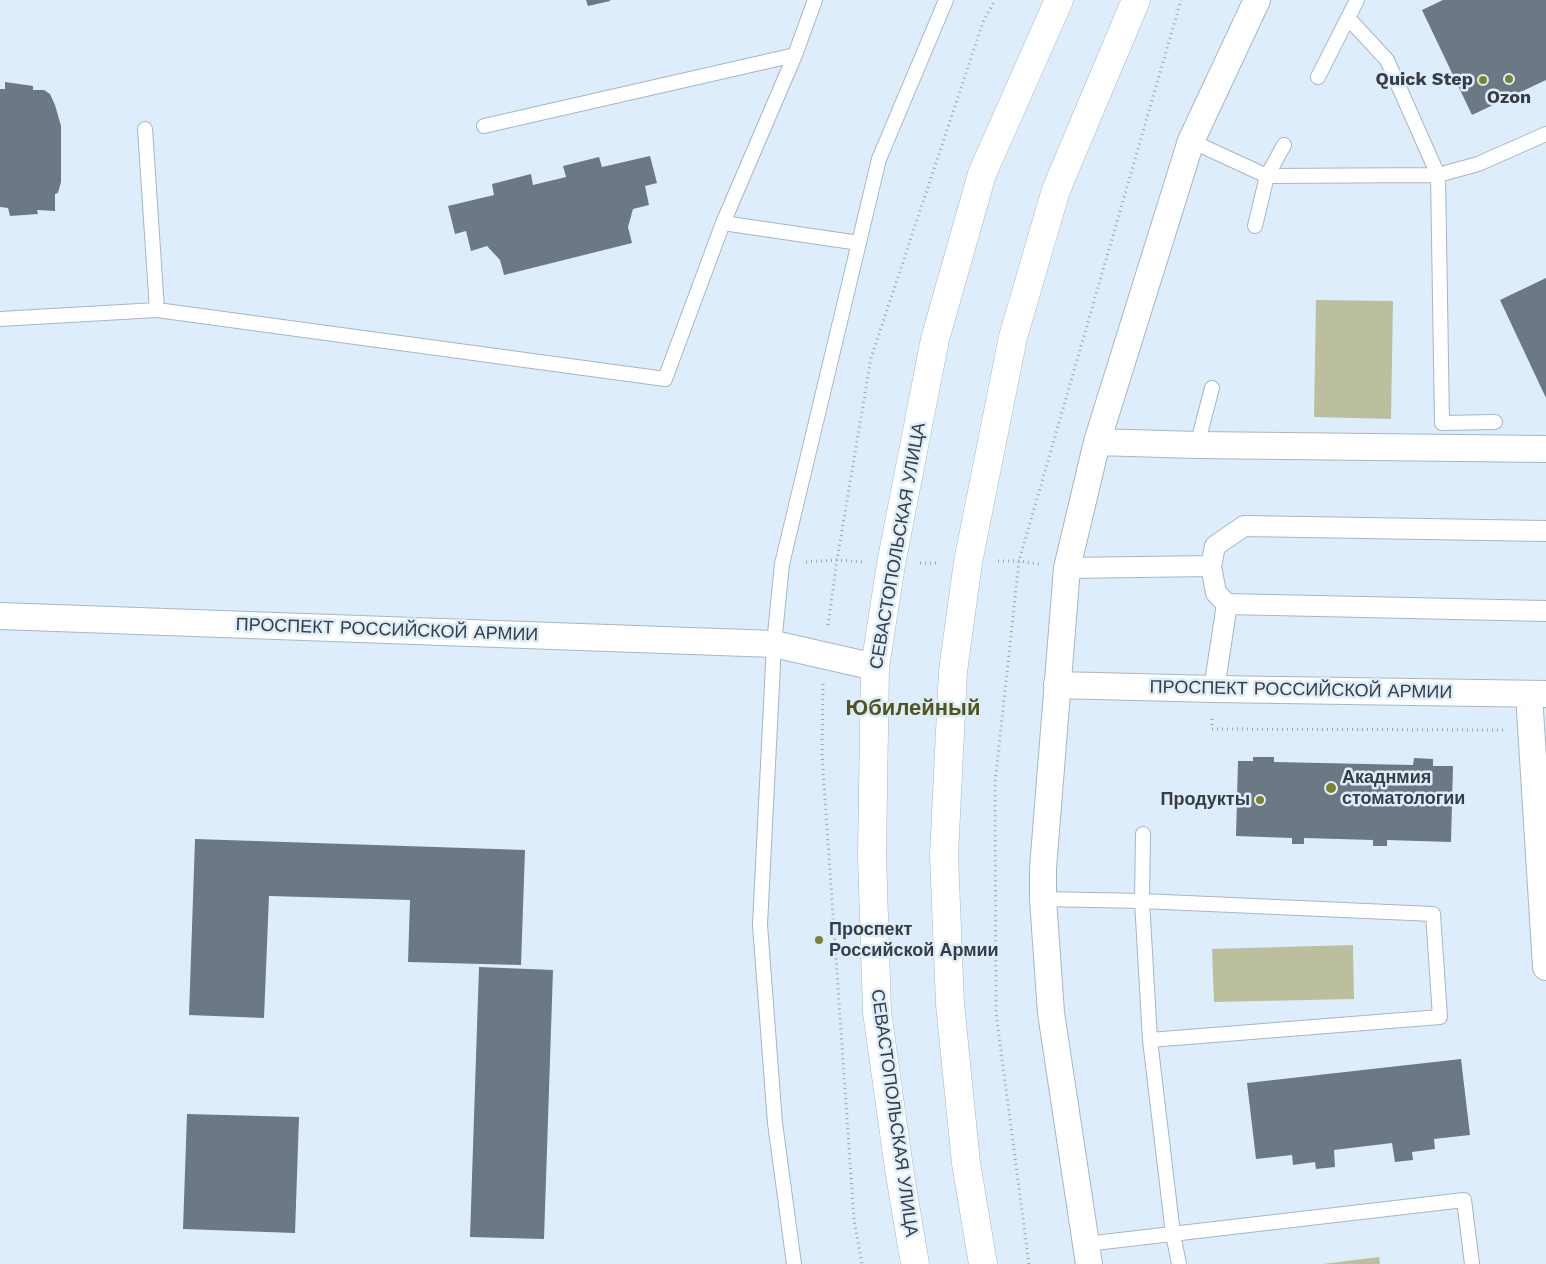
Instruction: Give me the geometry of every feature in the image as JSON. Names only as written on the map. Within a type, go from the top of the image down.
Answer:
[{"type":"main road","name":"СЕВАСТОПОЛЬСКАЯ УЛИЦА","points":[[915,1264],[900,1175],[877,1012],[872,855],[876,667],[891,564],[935,339],[982,174],[1058,0]]},
{"type":"main road","points":[[983,1264],[966,1163],[950,1004],[944,855],[954,671],[968,562],[1013,337],[1056,190],[1136,0]]},
{"type":"street","points":[[1088,1254],[1051,1013],[1043,899],[1043,868],[1067,568],[1097,442],[1191,141],[1257,0]]},
{"type":"street","points":[[1097,442],[1546,450]]},
{"type":"street","points":[[1546,531],[1244,526],[1215,546],[1211,566],[1216,594],[1227,604],[1546,611]]},
{"type":"street","points":[[1067,568],[1211,566]]},
{"type":"street","points":[[1214,689],[1227,604]]},
{"type":"street","name":"ПРОСПЕКТ РОССИЙСКОЙ АРМИИ","points":[[0,616],[774,644],[876,667]]},
{"type":"street","name":"ПРОСПЕКТ РОССИЙСКОЙ АРМИИ","points":[[1057,686],[1537,694]]},
{"type":"street","points":[[1537,694],[1531,731],[1546,967]]},
{"type":"lane","points":[[0,320],[157,310],[666,379],[723,223],[795,55],[815,0]]},
{"type":"lane","points":[[794,1264],[776,1123],[760,925],[774,644],[782,564],[879,159],[946,0]]},
{"type":"lane","points":[[1318,77],[1357,0]]},
{"type":"lane","points":[[1348,18],[1387,60],[1438,175],[1442,423],[1439,449]]},
{"type":"lane","points":[[484,126],[795,55]]},
{"type":"lane","points":[[145,129],[157,310]]},
{"type":"lane","points":[[1191,141],[1267,176],[1438,175],[1478,164],[1546,134]]},
{"type":"lane","points":[[1255,226],[1267,176],[1284,144]]},
{"type":"lane","points":[[723,223],[859,242]]},
{"type":"lane","points":[[1196,445],[1212,388]]},
{"type":"lane","points":[[1442,423],[1495,422]]},
{"type":"lane","points":[[1142,834],[1142,902],[1150,1040],[1173,1234],[1179,1264]]},
{"type":"lane","points":[[1043,899],[1433,914],[1440,1017],[1150,1040]]},
{"type":"lane","points":[[1088,1254],[1173,1234],[1464,1200],[1472,1264]]},
{"type":"path","points":[[1214,689],[1212,728],[1531,731]]},
{"type":"green space","points":[[1316,300],[1393,301],[1391,419],[1314,417]]},
{"type":"green space","points":[[1353,945],[1354,999],[1214,1002],[1212,949]]},
{"type":"green space","points":[[1379,1257],[1380,1264],[1323,1264]]},
{"type":"building","points":[[586,0],[610,0],[610,1],[588,6]]},
{"type":"building","points":[[1443,0],[1546,0],[1546,80],[1472,115],[1422,10]]},
{"type":"building","points":[[5,82],[33,86],[33,90],[44,90],[50,94],[55,105],[61,126],[61,182],[58,193],[55,194],[55,211],[37,210],[38,214],[10,216],[8,208],[0,207],[0,89],[5,89]]},
{"type":"building","points":[[650,156],[657,183],[645,186],[649,205],[633,209],[628,227],[632,243],[504,275],[500,260],[487,246],[471,251],[466,231],[455,234],[448,206],[494,195],[492,184],[531,174],[533,185],[566,177],[563,166],[599,157],[602,167]]},
{"type":"building","points":[[1546,278],[1546,398],[1500,300]]},
{"type":"building","points":[[1253,757],[1274,757],[1274,762],[1413,765],[1414,758],[1433,759],[1433,766],[1453,766],[1451,842],[1387,840],[1387,846],[1373,846],[1373,840],[1304,838],[1304,844],[1292,844],[1292,838],[1236,836],[1238,761],[1253,761]]},
{"type":"building","points":[[195,839],[525,850],[521,965],[408,962],[410,900],[269,896],[264,1018],[189,1015]]},
{"type":"building","points":[[479,967],[553,970],[544,1239],[470,1237]]},
{"type":"building","points":[[1461,1059],[1470,1135],[1434,1139],[1435,1149],[1412,1152],[1413,1160],[1395,1162],[1392,1143],[1334,1150],[1335,1167],[1316,1169],[1315,1162],[1293,1165],[1292,1155],[1256,1159],[1247,1083]]},
{"type":"building","points":[[187,1114],[299,1117],[295,1233],[183,1229]]},
{"type":"place","name":"Ozon","points":[[1509,79]]},
{"type":"place","name":"Quick Step","points":[[1483,80]]},
{"type":"place","name":"Акаднмия стоматологии","points":[[1331,788]]},
{"type":"place","name":"Продукты","points":[[1260,800]]},
{"type":"place","name":"Проспект Российской Армии","points":[[819,940]]},
{"type":"district","name":"Юбилейный","points":[[913,709]]}]
